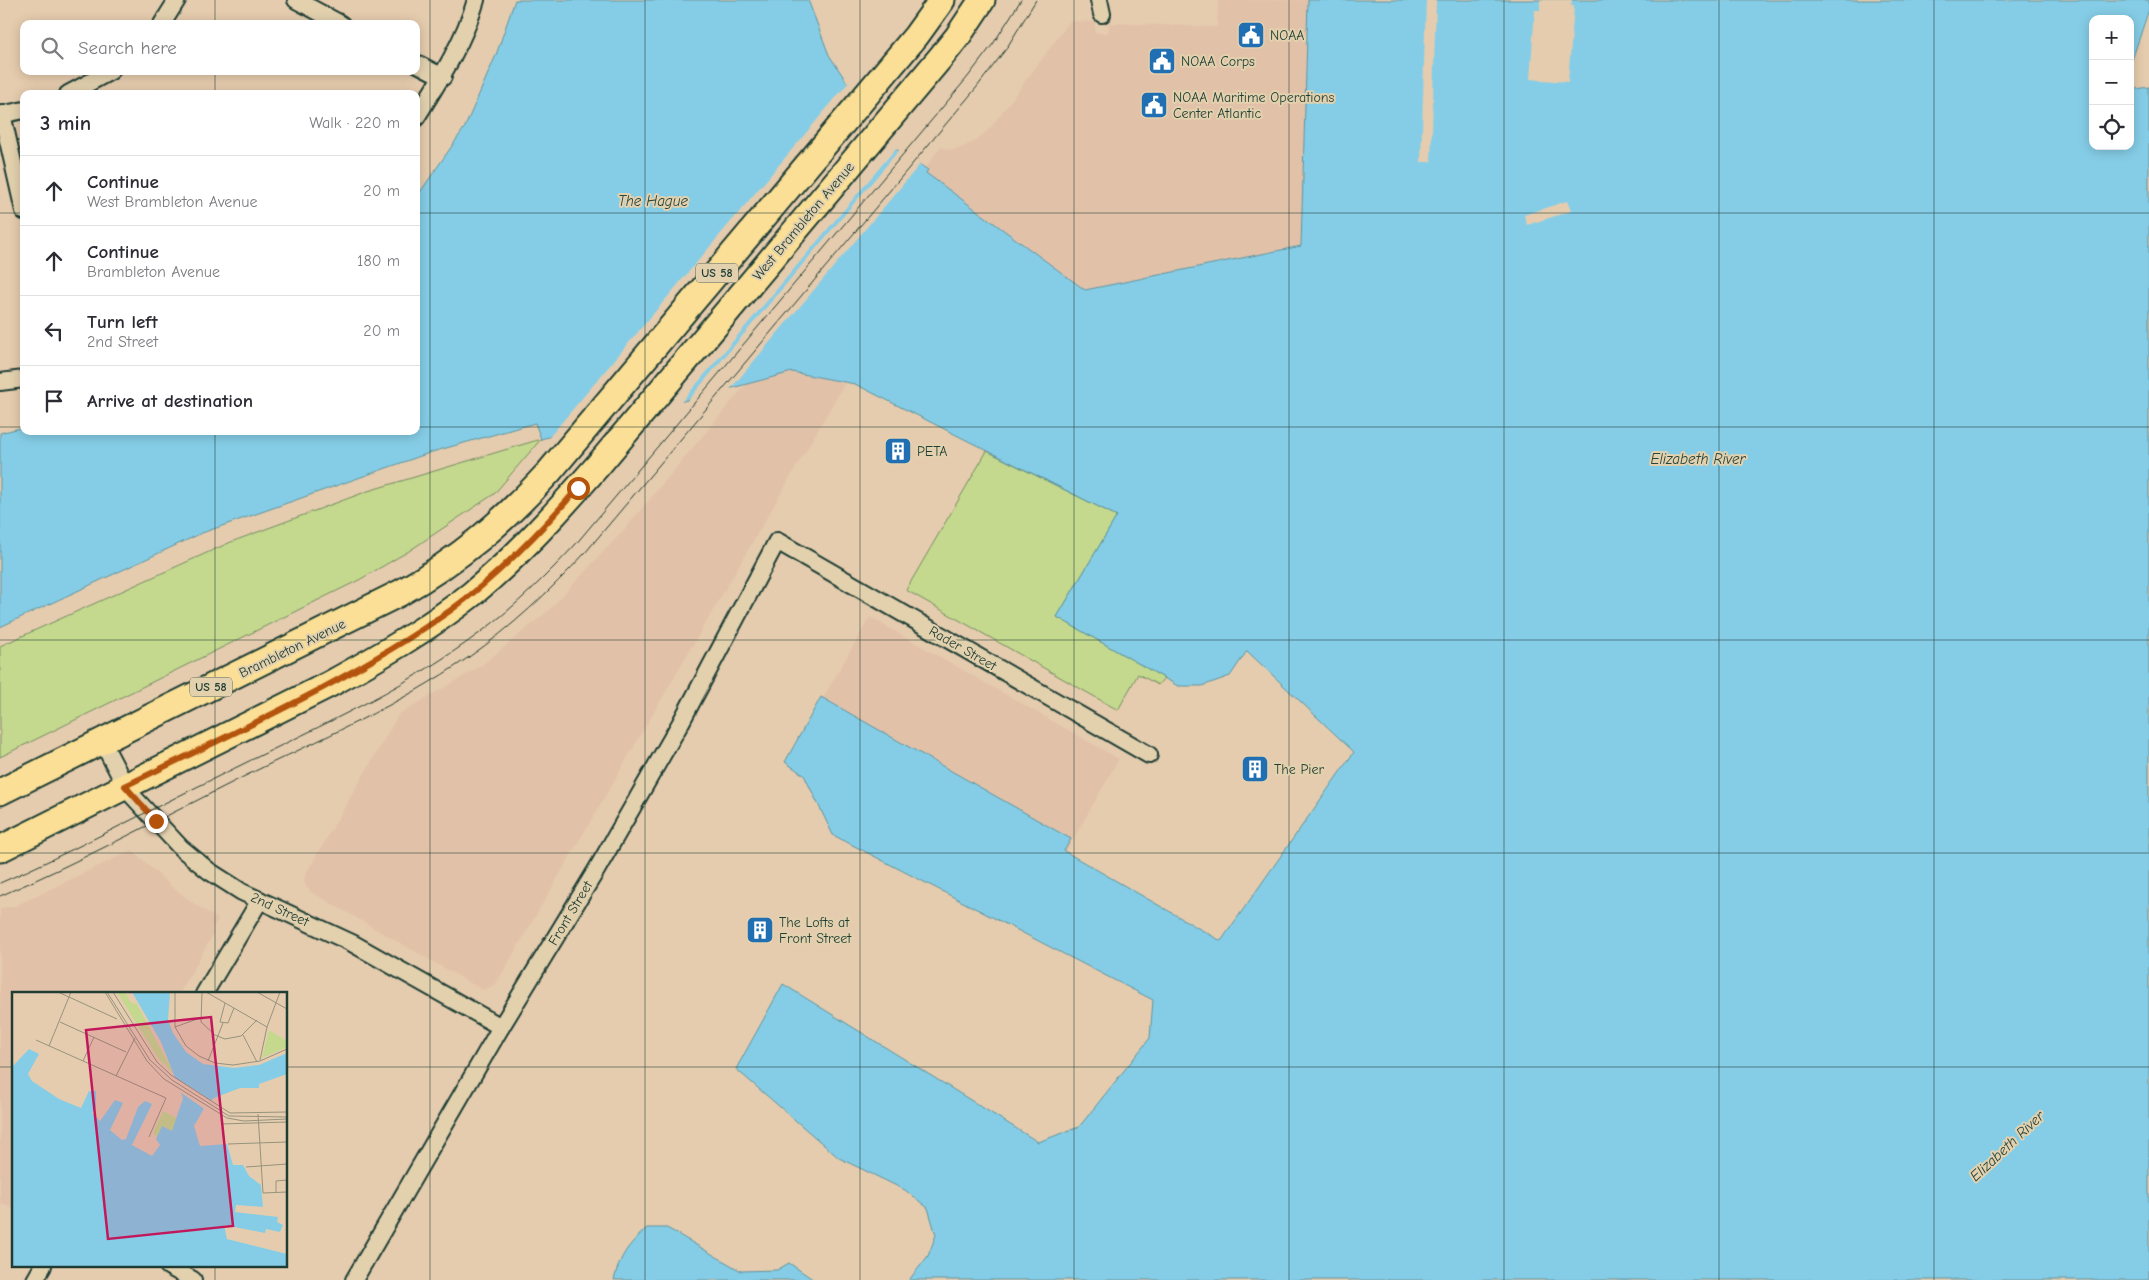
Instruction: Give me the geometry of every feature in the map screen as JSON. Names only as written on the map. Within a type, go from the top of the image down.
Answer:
[{"type":"main road","name":"Brambleton Avenue","points":[[0,792],[400,593],[466,551],[502,522],[572,445],[916,36],[942,0]]},
{"type":"main road","name":"West Brambleton Avenue","points":[[125,786],[330,684],[387,651],[452,610],[520,551],[606,455],[941,57],[958,36],[982,0]]},
{"type":"main road","name":"US 58","points":[[0,849],[125,786]]},
{"type":"street","points":[[165,20],[178,0]]},
{"type":"street","points":[[296,0],[334,20]]},
{"type":"street","points":[[420,112],[443,76],[473,12],[476,0]]},
{"type":"street","points":[[420,65],[443,76]]},
{"type":"street","points":[[75,90],[104,75]]},
{"type":"street","points":[[20,111],[1,114],[20,194]]},
{"type":"street","points":[[0,382],[20,380]]},
{"type":"street","name":"Rader Street","points":[[777,541],[1149,755]]},
{"type":"street","name":"Front Street","points":[[354,1280],[501,1028],[597,869],[680,724],[777,541]]},
{"type":"street","name":"2nd Street","points":[[102,741],[125,786],[181,848],[222,880],[352,943],[501,1028]]},
{"type":"street","points":[[205,992],[260,900]]},
{"type":"street","points":[[35,1280],[42,1268]]},
{"type":"street","points":[[172,1268],[193,1280]]},
{"type":"shaded area","points":[[1218,0],[1308,0],[1301,246],[1085,290],[926,173],[925,169],[940,147],[950,150],[961,148],[977,140],[992,126],[1070,21],[1095,22],[1095,32],[1100,33],[1108,33],[1109,23],[1217,27]]},
{"type":"shaded area","points":[[792,372],[845,383],[496,984],[484,990],[477,987],[311,892],[305,885],[304,879],[308,870],[399,714],[481,666],[548,611],[623,531],[747,383]]},
{"type":"shaded area","points":[[870,617],[1119,759],[1066,852],[816,710]]},
{"type":"shaded area","points":[[132,850],[172,887],[218,919],[212,930],[214,933],[180,992],[12,992],[12,1209],[0,1202],[0,909],[13,907]]},
{"type":"green space","points":[[541,439],[494,494],[409,551],[359,580],[0,757],[0,646],[231,542],[368,491]]},
{"type":"green space","points":[[987,451],[1117,516],[1057,617],[1164,678],[1158,685],[1138,674],[1118,710],[906,590]]},
{"type":"water","name":"Elizabeth River","points":[[515,0],[808,0],[829,55],[887,143],[928,170],[926,173],[1085,290],[1301,246],[1308,0],[2149,0],[2149,9],[2134,54],[2134,15],[2089,15],[2089,150],[2134,150],[2134,89],[2149,87],[2149,1280],[909,1280],[928,1256],[936,1235],[928,1208],[905,1190],[839,1158],[736,1069],[783,984],[1038,1142],[1079,1127],[1150,1038],[1153,1000],[833,835],[804,775],[785,762],[821,697],[1071,839],[1064,851],[1221,941],[1354,752],[1247,651],[1230,676],[1202,686],[1178,686],[1057,617],[1117,516],[855,384],[792,372],[541,439],[535,423],[432,452],[202,533],[0,627],[0,433],[20,428],[20,435],[420,435],[420,192],[465,127],[496,55]]},
{"type":"water","points":[[647,1228],[667,1228],[741,1271],[777,1270],[789,1263],[814,1280],[614,1280],[626,1251]]},
{"type":"pier","points":[[1426,0],[1436,0],[1431,162],[1421,162]]},
{"type":"pier","points":[[1540,0],[1572,0],[1571,6],[1574,6],[1568,82],[1530,79],[1535,10],[1540,10]]},
{"type":"pier","points":[[849,82],[888,141],[897,147],[678,406],[546,441]]},
{"type":"pier","points":[[900,149],[921,163],[727,393],[685,404]]},
{"type":"pier","points":[[1567,201],[1571,211],[1527,225],[1524,215]]},
{"type":"tram line","points":[[0,883],[82,845],[386,692],[450,654],[506,612],[575,545],[967,78],[993,44],[1021,0]]},
{"type":"tram line","points":[[0,896],[93,853],[388,706],[469,657],[515,621],[544,595],[585,553],[977,87],[1006,49],[1036,0]]},
{"type":"place","name":"NOAA","points":[[1251,35]]},
{"type":"place","name":"NOAA Corps","points":[[1162,61]]},
{"type":"place","name":"NOAA Maritime Operations Center Atlantic","points":[[1154,105]]},
{"type":"place","name":"PETA","points":[[898,451]]},
{"type":"place","name":"The Pier","points":[[1255,769]]},
{"type":"place","name":"The Lofts at Front Street","points":[[760,930]]},
{"type":"route","points":[[156,821],[125,786],[330,684],[452,610],[520,551],[578,488]]},
{"type":"water label","name":"The Hague","points":[[653,201]]}]
